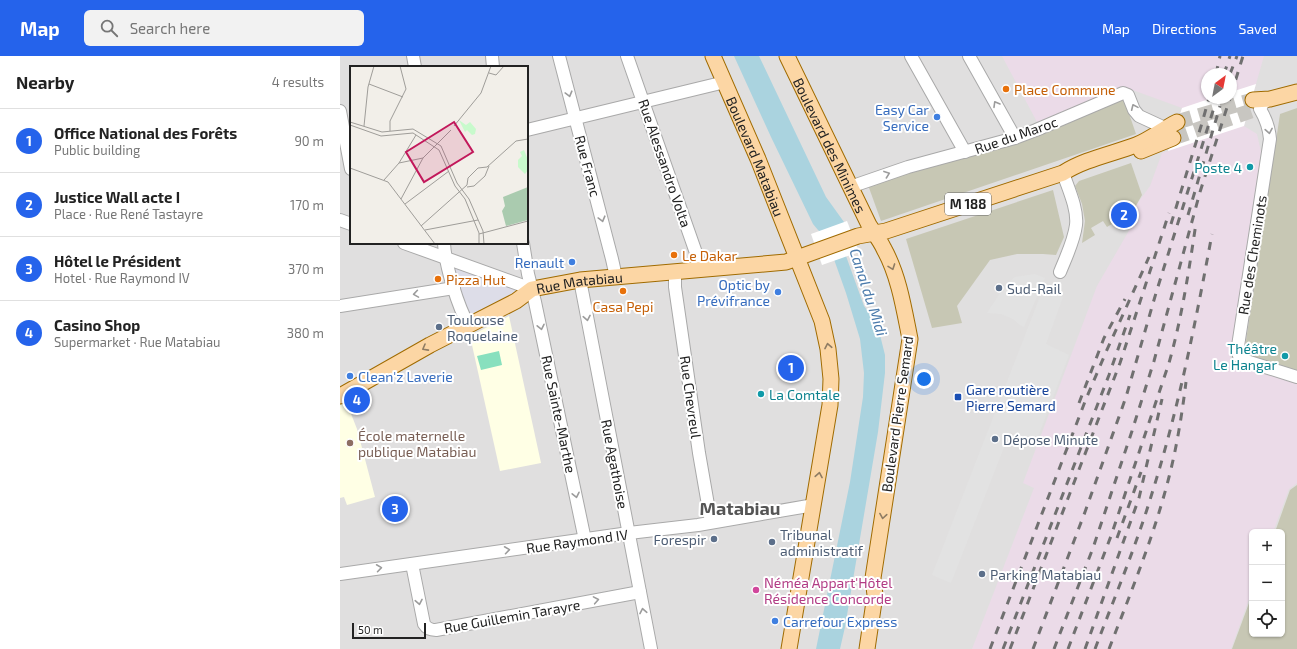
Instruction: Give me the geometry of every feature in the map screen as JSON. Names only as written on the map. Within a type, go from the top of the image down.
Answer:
[{"type":"main road","name":"Boulevard Matabiau","points":[[713,56],[758,159],[822,321],[828,349],[831,379],[830,405],[789,649]]},
{"type":"main road","name":"Boulevard des Minimes","points":[[787,56],[850,187],[874,233]]},
{"type":"main road","name":"M 188","points":[[874,233],[886,231],[1063,173],[1076,172],[1120,158],[1151,147],[1171,129]]},
{"type":"main road","name":"Rue Matabiau","points":[[340,396],[430,345],[516,301],[532,289],[580,280],[786,262],[858,236],[874,233]]},
{"type":"main road","name":"Boulevard Pierre Semard","points":[[867,649],[875,595],[873,578],[910,339],[898,284],[886,251],[874,233]]},
{"type":"street","points":[[413,56],[415,66]]},
{"type":"street","points":[[492,56],[493,66]]},
{"type":"street","name":"Rue Franc","points":[[559,56],[616,277]]},
{"type":"street","name":"Rue Alessandro Volta","points":[[627,56],[702,270]]},
{"type":"street","points":[[911,56],[965,152]]},
{"type":"street","points":[[969,56],[1015,138]]},
{"type":"street","points":[[528,130],[725,82]]},
{"type":"street","name":"Rue du Maroc","points":[[850,187],[908,167],[1015,138],[1123,93],[1128,95],[1134,110],[1139,116],[1171,129]]},
{"type":"street","name":"Rue des Cheminots","points":[[1269,101],[1265,117],[1269,128],[1270,139],[1238,346],[1239,356],[1244,360],[1297,376]]},
{"type":"street","points":[[340,111],[350,164]]},
{"type":"street","points":[[1060,272],[1074,235],[1076,224],[1076,213],[1063,173]]},
{"type":"street","points":[[340,220],[350,224]]},
{"type":"street","points":[[407,244],[532,289]]},
{"type":"street","points":[[444,244],[445,258],[454,288],[464,318],[469,326]]},
{"type":"street","name":"Rue Sainte-Marthe","points":[[523,244],[528,274],[585,540]]},
{"type":"street","name":"Rue Chevreul","points":[[675,272],[675,287],[710,522]]},
{"type":"street","name":"Rue Agathoise","points":[[580,280],[651,649]]},
{"type":"street","points":[[340,306],[454,288]]},
{"type":"street","name":"Rue Raymond IV","points":[[340,574],[710,522],[814,505]]},
{"type":"street","name":"Rue Guillemin Tarayre","points":[[412,564],[424,624],[431,630],[640,592]]},
{"type":"shaded area","points":[[340,56],[1297,56],[1297,649],[340,649]]},
{"type":"shaded area","points":[[1002,56],[1264,56],[1244,126],[1257,134],[1261,152],[1230,356],[1232,362],[1297,383],[1297,483],[1289,489],[1274,529],[1249,529],[1249,599],[1231,649],[972,649],[1034,488],[1023,483],[1097,286],[1138,215],[1132,211],[1150,186],[1162,153],[1168,151],[1182,108],[1127,88],[1037,122]]},
{"type":"shaded area","points":[[1124,99],[1136,134],[881,221],[868,185]]},
{"type":"shaded area","points":[[1297,108],[1297,371],[1244,354],[1280,114]]},
{"type":"shaded area","points":[[1131,163],[1142,195],[1133,211],[1107,227],[1103,221],[1091,228],[1095,235],[1082,243],[1085,221],[1082,204],[1075,186],[1079,181]]},
{"type":"shaded area","points":[[1053,190],[1064,237],[1056,255],[1017,254],[990,260],[957,306],[962,323],[932,328],[906,239]]},
{"type":"shaded area","points":[[454,265],[471,271],[473,275],[512,287],[514,289],[514,293],[512,297],[470,317],[451,268]]},
{"type":"shaded area","points":[[1035,274],[1045,278],[1024,327],[1013,319],[1001,314],[987,313],[1006,284],[1015,277]]},
{"type":"shaded area","name":"Dépose Minute","points":[[1041,294],[1051,297],[1052,294],[1063,297],[1046,344],[1069,355],[1036,442],[1010,432],[951,583],[932,575]]},
{"type":"shaded area","points":[[509,316],[541,463],[500,471],[470,336]]},
{"type":"shaded area","name":"École maternelle publique Matabiau","points":[[346,401],[357,429],[375,497],[347,505],[344,497],[340,498],[340,405]]},
{"type":"shaded area","points":[[1297,485],[1297,649],[1232,649],[1249,603],[1249,637],[1285,637],[1285,529],[1276,529],[1290,490]]},
{"type":"green space","points":[[499,351],[502,365],[481,370],[477,356]]},
{"type":"water","points":[[734,56],[759,56],[826,197],[844,222],[846,256],[864,306],[874,319],[879,331],[885,355],[885,373],[878,432],[840,649],[816,649],[850,482],[863,397],[864,373],[860,339],[846,293],[826,237],[813,224]]},
{"type":"pier","points":[[1256,84],[1244,126],[1168,151],[1182,108],[1201,102],[1201,104],[1237,104],[1237,90]]},
{"type":"pier","points":[[847,221],[859,252],[822,265],[811,234]]},
{"type":"tunnel","points":[[1177,122],[1253,100]]},
{"type":"tunnel","points":[[1173,138],[1251,111]]},
{"type":"railway","points":[[1217,68],[1220,56]]},
{"type":"railway","points":[[1226,68],[1230,56]]},
{"type":"railway","points":[[1232,68],[1237,56]]},
{"type":"railway","points":[[1237,76],[1243,56]]},
{"type":"railway","points":[[1171,224],[1207,104]]},
{"type":"railway","points":[[1033,649],[1085,512],[1126,397],[1156,293],[1215,104]]},
{"type":"railway","points":[[1054,649],[1093,548],[1132,431],[1154,361],[1200,192],[1228,104]]},
{"type":"railway","points":[[1188,215],[1220,106]]},
{"type":"railway","points":[[1010,649],[1120,363],[1169,213]]},
{"type":"railway","points":[[1068,649],[1111,536],[1169,363],[1174,346],[1188,276],[1196,223]]},
{"type":"railway","points":[[1095,649],[1126,570],[1147,510],[1162,459],[1186,363],[1212,234]]},
{"type":"railway","points":[[990,649],[1086,399],[1149,257]]},
{"type":"railway","points":[[1079,403],[1104,338],[1125,299]]},
{"type":"railway","points":[[1003,649],[1109,375],[1130,315]]},
{"type":"railway","points":[[1109,649],[1142,564],[1163,499],[1177,442],[1186,382]]},
{"type":"railway","points":[[1085,649],[1139,498],[1162,399]]},
{"type":"railway","points":[[1117,538],[1141,472]]},
{"type":"place","name":"Place Commune","points":[[1006,89]]},
{"type":"place","name":"Easy Car Service","points":[[937,117]]},
{"type":"place","name":"Poste 4","points":[[1250,167]]},
{"type":"place","name":"Justice Wall acte I","points":[[1124,215]]},
{"type":"place","name":"Le Dakar","points":[[674,255]]},
{"type":"place","name":"Renault","points":[[572,262]]},
{"type":"place","name":"Pizza Hut","points":[[438,279]]},
{"type":"place","name":"Sud-Rail","points":[[999,288]]},
{"type":"place","name":"Casa Pepi","points":[[623,291]]},
{"type":"place","name":"Optic by Prévifrance","points":[[778,292]]},
{"type":"place","name":"Toulouse Roquelaine","points":[[439,327]]},
{"type":"place","name":"Théâtre Le Hangar","points":[[1285,356]]},
{"type":"place","name":"Office National des Forêts","points":[[791,368]]},
{"type":"place","name":"Clean'z Laverie","points":[[350,376]]},
{"type":"place","name":"La Comtale","points":[[761,394]]},
{"type":"place","name":"Gare routière Pierre Semard","points":[[958,397]]},
{"type":"place","name":"Casino Shop","points":[[357,400]]},
{"type":"place","name":"Dépose Minute","points":[[995,439]]},
{"type":"place","name":"École maternelle publique Matabiau","points":[[350,443]]},
{"type":"place","name":"Hôtel le Président","points":[[395,509]]},
{"type":"place","name":"Forespir","points":[[714,539]]},
{"type":"place","name":"Tribunal administratif","points":[[772,542]]},
{"type":"place","name":"Parking Matabiau","points":[[982,574]]},
{"type":"place","name":"Néméa Appart'Hôtel Résidence Concorde","points":[[756,590]]},
{"type":"place","name":"Carrefour Express","points":[[775,621]]},
{"type":"district","name":"Matabiau","points":[[740,508]]},
{"type":"water label","name":"Canal du Midi","points":[[869,292]]}]
